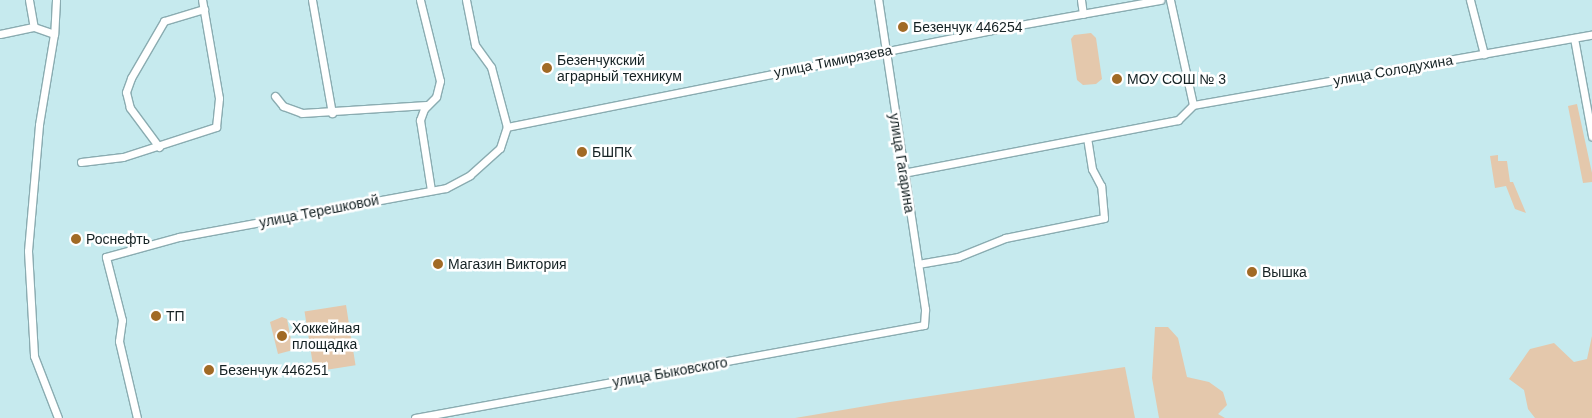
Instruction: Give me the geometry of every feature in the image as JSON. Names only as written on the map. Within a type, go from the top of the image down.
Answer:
[{"type":"street","points":[[29,0],[34,27]]},
{"type":"street","points":[[56,0],[54,34],[39,125],[28,251],[34,356],[58,418]]},
{"type":"street","points":[[81,162],[123,157],[216,128],[220,98],[202,0]]},
{"type":"street","points":[[312,0],[332,113]]},
{"type":"street","points":[[420,0],[440,81],[436,97],[427,105],[422,114],[420,128],[431,190]]},
{"type":"street","points":[[466,0],[475,45],[491,67],[507,127]]},
{"type":"street","name":"улица Гагарина","points":[[878,0],[884,51],[925,309],[924,326]]},
{"type":"street","points":[[1081,0],[1084,14]]},
{"type":"street","name":"улица Тимирязева","points":[[507,127],[884,51],[1160,0]]},
{"type":"street","points":[[903,173],[1178,120],[1194,105],[1170,0]]},
{"type":"street","points":[[1470,0],[1484,54]]},
{"type":"street","points":[[159,147],[127,101],[131,78],[164,21],[204,9]]},
{"type":"street","points":[[0,34],[34,27],[54,34]]},
{"type":"street","name":"улица Солодухина","points":[[1194,105],[1592,35]]},
{"type":"street","points":[[1574,38],[1592,136]]},
{"type":"street","points":[[276,96],[283,106],[302,113],[332,113],[427,105]]},
{"type":"street","name":"улица Терешковой","points":[[138,418],[119,341],[122,320],[106,257],[179,237],[431,190],[457,182],[485,163],[500,148],[507,127]]},
{"type":"street","points":[[918,264],[958,257],[1005,238],[1104,218],[1101,186],[1092,169],[1087,138]]},
{"type":"street","name":"улица Быковского","points":[[416,418],[924,326]]},
{"type":"shaded area","points":[[1091,33],[1096,38],[1102,79],[1096,84],[1083,85],[1077,80],[1071,39],[1074,35]]},
{"type":"shaded area","points":[[1577,104],[1592,173],[1592,182],[1583,183],[1568,106]]},
{"type":"shaded area","points":[[1498,155],[1498,161],[1507,161],[1510,182],[1513,182],[1526,213],[1515,209],[1506,186],[1495,188],[1490,156]]},
{"type":"shaded area","points":[[346,305],[356,365],[314,372],[305,312]]},
{"type":"shaded area","name":"Хоккейная площадка","points":[[282,317],[287,319],[293,350],[278,354],[270,322]]},
{"type":"shaded area","points":[[1155,327],[1168,327],[1178,338],[1187,377],[1209,382],[1223,392],[1227,405],[1218,414],[1225,418],[1159,418],[1152,378]]},
{"type":"shaded area","points":[[1592,336],[1592,418],[1535,418],[1528,409],[1524,390],[1509,379],[1530,349],[1554,343],[1574,362],[1587,359]]},
{"type":"shaded area","points":[[1125,367],[1135,418],[795,418],[890,402]]},
{"type":"place","name":"Безенчук 446254","points":[[903,27]]},
{"type":"place","name":"Безенчукский аграрный техникум","points":[[547,68]]},
{"type":"place","name":"МОУ СОШ № 3","points":[[1117,79]]},
{"type":"place","name":"БШПК","points":[[582,152]]},
{"type":"place","name":"Роснефть","points":[[76,239]]},
{"type":"place","name":"Магазин Виктория","points":[[438,264]]},
{"type":"place","name":"Вышка","points":[[1252,272]]},
{"type":"place","name":"ТП","points":[[156,316]]},
{"type":"place","name":"Хоккейная площадка","points":[[282,336]]},
{"type":"place","name":"Безенчук 446251","points":[[209,370]]}]
